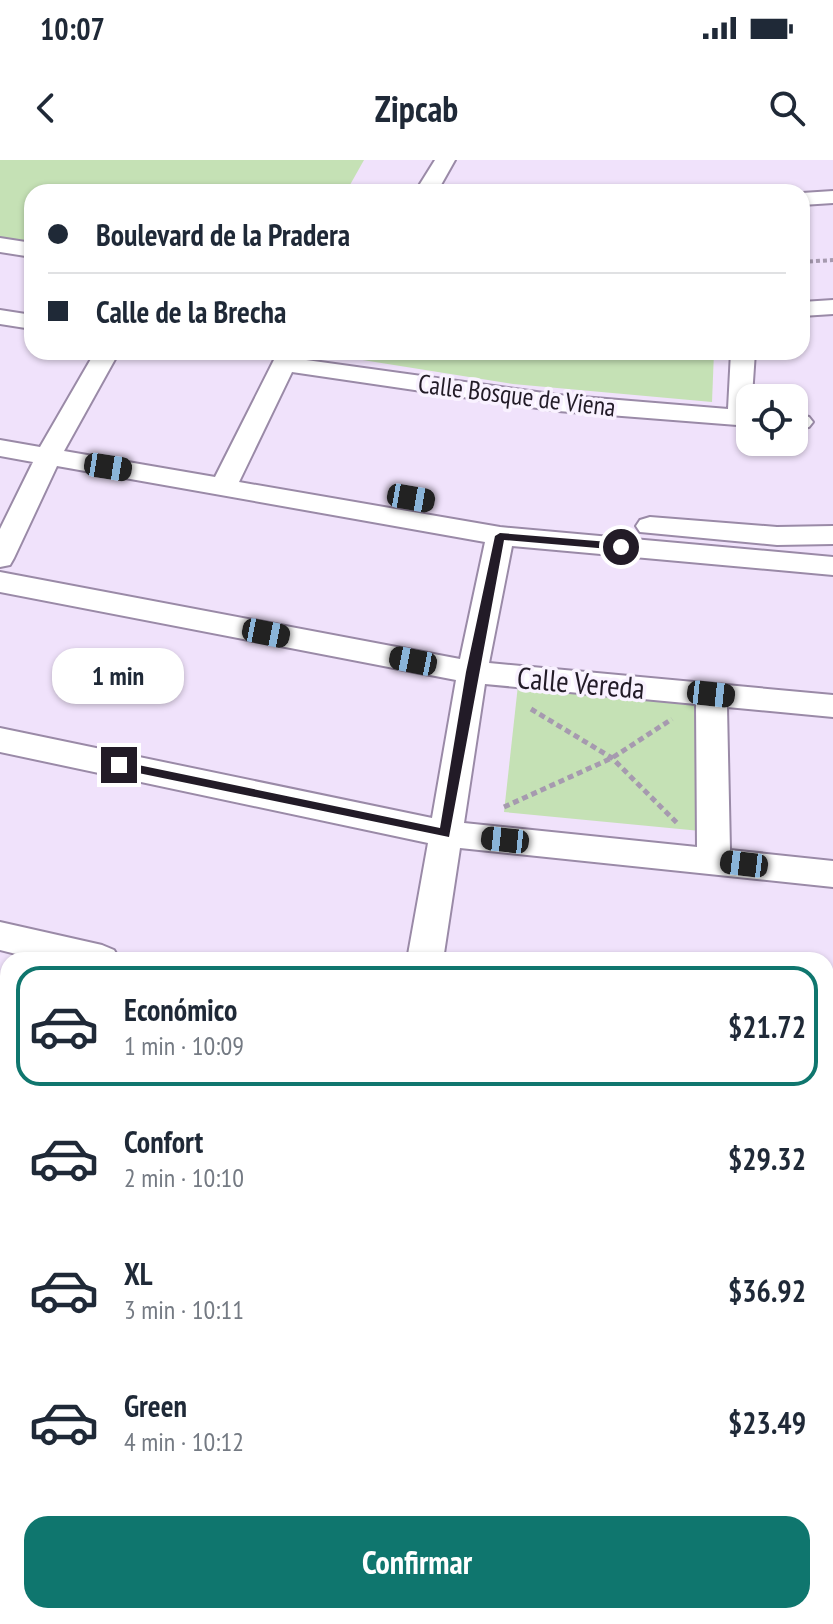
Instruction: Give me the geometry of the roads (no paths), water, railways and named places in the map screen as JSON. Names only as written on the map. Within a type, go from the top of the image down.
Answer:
[{"type":"street","points":[[431,184],[445,160]]},
{"type":"street","points":[[810,198],[833,197]]},
{"type":"street","points":[[0,245],[24,249]]},
{"type":"street","points":[[810,308],[833,307]]},
{"type":"street","points":[[0,317],[24,321]]},
{"type":"street","points":[[0,558],[54,447],[103,360]]},
{"type":"street","points":[[229,476],[286,360]]},
{"type":"street","name":"Calle Bosque de Viena","points":[[299,360],[558,403],[736,416]]},
{"type":"street","points":[[743,360],[744,384]]},
{"type":"street","points":[[0,427],[54,447]]},
{"type":"street","points":[[0,448],[54,447],[229,476],[498,513],[777,536],[833,535]]},
{"type":"street","points":[[229,476],[500,536],[833,566]]},
{"type":"street","points":[[426,952],[472,672],[500,536]]},
{"type":"street","name":"Calle Vereda","points":[[0,582],[472,672],[833,706]]},
{"type":"street","points":[[711,694],[714,860]]},
{"type":"street","points":[[0,740],[445,834],[833,874]]},
{"type":"street","points":[[0,936],[68,952]]}]
